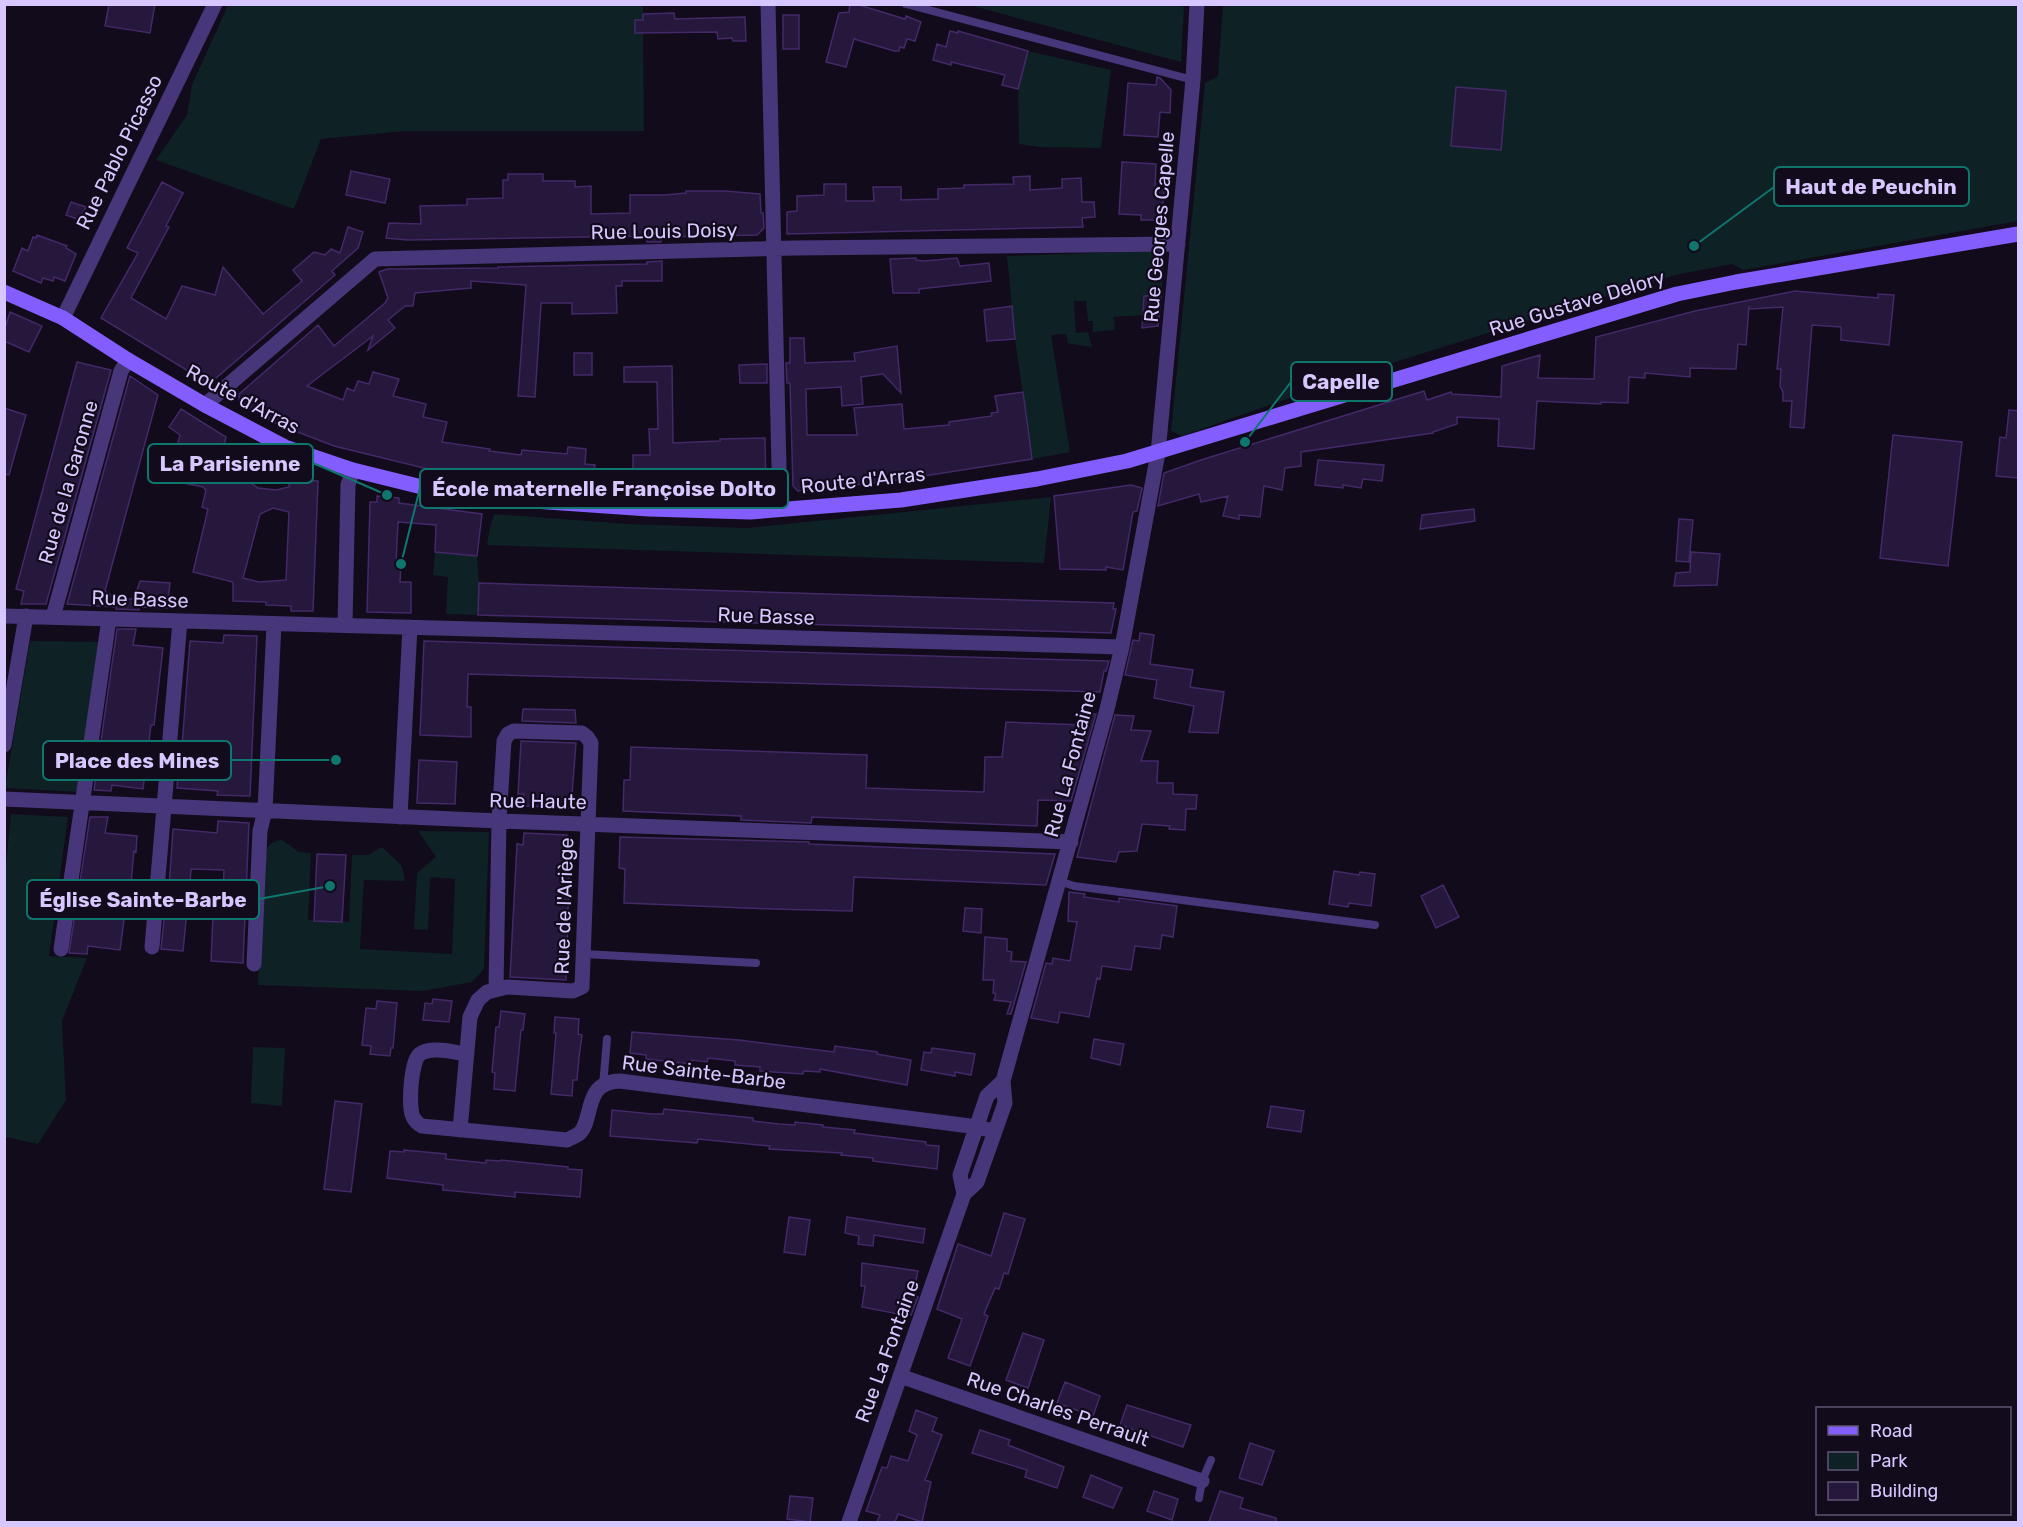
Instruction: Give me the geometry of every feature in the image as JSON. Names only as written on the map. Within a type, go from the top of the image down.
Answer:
[{"type":"main road","name":"Rue Gustave Delory","points":[[1158,453],[1677,294],[2019,234]]},
{"type":"main road","name":"Route d'Arras","points":[[4,292],[63,318],[128,360],[205,405],[285,447],[353,470],[430,489],[504,499],[750,512],[901,500],[1037,479],[1158,453]]},
{"type":"street","name":"Rue Pablo Picasso","points":[[63,318],[214,4]]},
{"type":"street","points":[[768,4],[780,509]]},
{"type":"street","name":"Rue Georges Capelle","points":[[1158,453],[1193,80],[1197,4]]},
{"type":"street","name":"Rue Louis Doisy","points":[[205,405],[375,259],[775,249],[1178,244]]},
{"type":"street","name":"Rue de la Garonne","points":[[53,617],[121,371],[128,360]]},
{"type":"street","name":"Rue La Fontaine","points":[[849,1522],[964,1194],[977,1182],[1005,1102],[1003,1081],[1071,842],[1122,647],[1158,453]]},
{"type":"street","points":[[345,624],[348,486],[353,470]]},
{"type":"street","name":"Rue Basse","points":[[4,616],[1122,647]]},
{"type":"street","points":[[4,745],[27,616]]},
{"type":"street","points":[[61,949],[109,619]]},
{"type":"street","points":[[152,947],[180,621]]},
{"type":"street","points":[[254,964],[260,831],[265,810],[274,624]]},
{"type":"street","points":[[400,817],[410,627]]},
{"type":"street","name":"Rue de l'Ariège","points":[[496,988],[576,991],[582,987],[591,743],[587,737],[582,733],[514,731],[508,734],[504,741],[499,821]]},
{"type":"street","name":"Rue Haute","points":[[4,799],[499,821],[1071,842]]},
{"type":"street","points":[[459,1130],[470,1017],[478,1000],[496,988],[499,821]]},
{"type":"street","name":"Rue Sainte-Barbe","points":[[466,1054],[429,1050],[421,1053],[414,1064],[410,1107],[417,1123],[423,1126],[567,1140],[583,1128],[590,1103],[603,1086],[612,1081],[620,1081],[995,1131]]},
{"type":"street","name":"Rue La Fontaine","points":[[964,1194],[960,1175],[976,1127],[987,1096],[1003,1081]]},
{"type":"street","name":"Rue Charles Perrault","points":[[900,1376],[1202,1481]]},
{"type":"lane","points":[[906,4],[1193,80]]},
{"type":"lane","points":[[1059,881],[1074,886],[1375,925]]},
{"type":"lane","points":[[584,954],[756,963]]},
{"type":"lane","points":[[603,1086],[607,1039]]},
{"type":"lane","points":[[1199,1498],[1202,1481],[1211,1460]]},
{"type":"green space","points":[[228,5],[643,5],[644,131],[405,131],[321,139],[294,209],[156,160],[187,115],[192,85]]},
{"type":"green space","points":[[969,5],[1175,5],[1184,7],[1181,62]]},
{"type":"green space","points":[[1223,5],[2018,5],[2018,221],[1743,270],[1732,264],[1675,275],[1363,372],[1182,436],[1171,431],[1205,83],[1218,76]],"holes":[[[1456,87],[1506,91],[1501,150],[1452,146]]]},
{"type":"green space","points":[[1028,51],[1111,70],[1101,148],[1039,147],[1019,144],[1018,89]]},
{"type":"green space","points":[[1157,251],[1165,258],[1161,295],[1144,296],[1143,315],[1114,317],[1115,330],[1093,332],[1093,321],[1088,321],[1086,301],[1074,301],[1076,333],[1088,332],[1092,347],[1068,343],[1066,334],[1051,335],[1070,452],[1032,459],[1015,339],[1007,256]]},
{"type":"green space","points":[[1051,497],[1044,563],[487,545],[494,514],[628,524],[747,528]]},
{"type":"green space","points":[[435,552],[477,556],[478,615],[446,614],[448,577],[433,575]]},
{"type":"green space","points":[[30,641],[102,642],[81,792],[5,788]]},
{"type":"green space","points":[[11,814],[68,817],[49,956],[87,958],[62,1021],[66,1100],[38,1144],[5,1137],[4,884]]},
{"type":"green space","points":[[418,831],[489,832],[484,969],[472,982],[423,991],[258,985],[264,853],[271,844],[282,840],[299,852],[311,853],[308,920],[349,922],[352,855],[368,855],[382,847],[402,866],[405,881],[364,880],[360,949],[452,954],[455,879],[430,877],[428,930],[414,929],[417,873],[436,857]]},
{"type":"green space","points":[[253,1047],[285,1048],[282,1106],[251,1103]]},
{"type":"building","points":[[109,4],[155,4],[150,33],[105,26]]},
{"type":"building","points":[[850,4],[905,19],[906,16],[921,22],[915,41],[907,39],[904,48],[900,47],[899,51],[894,51],[854,39],[846,67],[826,62],[839,13],[849,12]]},
{"type":"building","points":[[674,13],[675,19],[745,17],[746,41],[733,41],[732,38],[718,39],[717,32],[635,33],[635,20],[643,20],[643,14]]},
{"type":"building","points":[[783,15],[799,15],[799,49],[783,49]]},
{"type":"building","points":[[950,31],[958,33],[958,31],[1028,51],[1018,89],[1002,85],[1005,75],[933,60],[937,44],[946,47]]},
{"type":"building","points":[[1157,77],[1171,90],[1170,113],[1160,112],[1158,137],[1124,135],[1128,83],[1156,85]]},
{"type":"building","points":[[1456,87],[1506,91],[1501,150],[1451,146]]},
{"type":"building","points":[[1122,162],[1156,164],[1155,189],[1164,190],[1162,213],[1154,220],[1141,220],[1141,215],[1119,214]]},
{"type":"building","points":[[351,171],[390,179],[385,203],[346,195]]},
{"type":"building","points":[[508,174],[543,174],[543,181],[575,181],[575,187],[591,186],[591,214],[630,213],[630,195],[665,195],[686,193],[686,191],[760,194],[764,228],[757,235],[661,237],[661,242],[647,242],[646,236],[408,240],[386,238],[389,223],[421,224],[420,206],[467,205],[467,199],[503,198],[503,180],[508,180]]},
{"type":"building","points":[[1030,176],[1030,190],[1062,188],[1062,179],[1081,178],[1082,202],[1094,202],[1095,217],[1082,218],[1083,227],[787,234],[787,212],[797,211],[797,196],[824,195],[824,184],[846,184],[846,201],[874,201],[873,187],[901,187],[901,200],[938,199],[938,189],[964,188],[964,185],[1014,184],[1013,177]]},
{"type":"building","points":[[162,182],[183,193],[166,226],[169,227],[131,298],[166,319],[182,286],[215,295],[223,267],[263,314],[302,281],[293,270],[314,252],[325,255],[331,249],[340,253],[348,227],[363,232],[358,248],[332,271],[335,275],[215,379],[206,382],[101,318],[138,253],[127,248]]},
{"type":"building","points":[[71,202],[86,207],[80,220],[66,215]]},
{"type":"building","points":[[37,235],[67,246],[66,248],[76,254],[65,281],[54,277],[53,281],[43,278],[41,283],[13,271],[22,248],[28,251],[33,237],[36,238]]},
{"type":"building","points":[[916,258],[916,260],[924,261],[957,258],[960,266],[989,263],[991,281],[919,289],[919,293],[893,293],[890,259]]},
{"type":"building","points":[[662,261],[662,281],[622,281],[622,286],[616,286],[617,313],[572,314],[572,303],[541,303],[535,397],[518,396],[526,285],[471,281],[471,288],[415,293],[413,306],[405,306],[388,320],[395,328],[368,350],[373,336],[307,386],[343,400],[347,388],[354,391],[358,381],[369,384],[373,372],[399,379],[393,396],[426,404],[423,417],[447,422],[442,442],[521,455],[522,450],[567,454],[568,447],[586,449],[585,464],[595,465],[594,471],[633,472],[633,455],[650,455],[649,429],[658,429],[657,382],[624,382],[624,367],[672,366],[673,443],[765,438],[766,487],[761,490],[730,493],[671,493],[482,478],[432,470],[334,446],[277,424],[239,401],[239,394],[318,325],[334,346],[385,303],[388,298],[379,272],[387,269],[647,264],[647,262]]},
{"type":"building","points":[[1795,291],[1878,298],[1878,294],[1894,295],[1889,345],[1841,340],[1841,327],[1812,325],[1804,428],[1790,427],[1792,401],[1783,401],[1780,386],[1781,369],[1777,369],[1783,307],[1749,309],[1749,306],[1746,345],[1738,344],[1736,369],[1690,368],[1690,377],[1645,373],[1645,378],[1629,377],[1628,403],[1537,401],[1534,449],[1498,446],[1499,419],[1457,417],[1457,424],[1433,433],[1301,452],[1301,466],[1285,468],[1282,490],[1264,486],[1260,517],[1239,515],[1239,519],[1223,516],[1228,496],[1201,502],[1199,494],[1158,506],[1164,473],[1201,460],[1424,391],[1427,400],[1451,392],[1452,394],[1501,397],[1502,366],[1540,355],[1538,378],[1594,379],[1596,337],[1695,311]]},
{"type":"building","points":[[1161,295],[1158,326],[1142,328],[1144,296]]},
{"type":"building","points":[[1012,306],[1015,339],[987,341],[984,310]]},
{"type":"building","points":[[10,312],[42,326],[29,352],[4,341],[4,331]]},
{"type":"building","points":[[790,338],[804,338],[805,363],[855,361],[854,353],[897,346],[901,393],[883,374],[861,377],[863,404],[842,406],[841,387],[806,389],[807,435],[857,435],[854,408],[902,404],[904,429],[949,425],[949,422],[992,416],[991,413],[998,412],[995,396],[1023,392],[1032,459],[892,481],[798,491],[793,486],[790,383],[787,383],[786,363],[790,363]]},
{"type":"building","points":[[574,353],[592,353],[592,375],[574,375]]},
{"type":"building","points":[[77,362],[111,370],[46,604],[21,604],[24,591],[16,589]]},
{"type":"building","points":[[767,364],[767,383],[740,383],[739,365]]},
{"type":"building","points":[[130,376],[158,395],[105,591],[117,599],[134,599],[140,581],[170,583],[167,608],[139,607],[139,610],[67,604]]},
{"type":"building","points":[[4,408],[26,415],[9,475],[4,474]]},
{"type":"building","points":[[181,409],[226,437],[223,449],[242,477],[258,488],[276,490],[289,487],[290,480],[318,481],[313,611],[291,611],[291,606],[266,605],[266,602],[233,601],[233,582],[193,572],[208,509],[202,507],[206,490],[203,487],[168,480],[180,435],[169,427]],"holes":[[[273,508],[289,512],[286,580],[259,582],[243,578],[260,514]]]},
{"type":"building","points":[[2009,410],[2019,411],[2019,478],[1996,476],[2000,437],[2006,438]]},
{"type":"building","points":[[1893,435],[1962,442],[1948,566],[1880,558]]},
{"type":"building","points":[[1318,460],[1384,465],[1382,481],[1363,479],[1361,488],[1343,485],[1343,488],[1315,485]]},
{"type":"building","points":[[1131,485],[1142,488],[1137,511],[1133,512],[1123,570],[1106,567],[1106,570],[1060,569],[1054,496]]},
{"type":"building","points":[[377,496],[399,498],[399,503],[482,514],[477,556],[435,552],[436,525],[398,522],[396,564],[401,564],[400,582],[411,582],[411,613],[367,612],[370,502],[377,502]]},
{"type":"building","points":[[1474,509],[1475,521],[1420,529],[1422,515]]},
{"type":"building","points":[[1679,519],[1693,520],[1689,562],[1676,561]]},
{"type":"building","points":[[1691,552],[1720,554],[1717,585],[1674,586],[1676,573],[1690,572]]},
{"type":"building","points":[[479,583],[1114,603],[1113,609],[1116,609],[1111,633],[478,615]]},
{"type":"building","points":[[117,629],[136,629],[133,645],[163,648],[154,725],[151,725],[143,789],[112,785],[111,791],[94,790]]},
{"type":"building","points":[[1140,633],[1154,635],[1150,664],[1193,670],[1190,687],[1224,692],[1218,733],[1189,732],[1194,706],[1154,698],[1157,680],[1125,675],[1133,640],[1139,641]]},
{"type":"building","points":[[224,635],[257,636],[250,796],[217,795],[218,791],[177,788],[190,641],[223,643]]},
{"type":"building","points":[[424,641],[1109,661],[1104,671],[1100,692],[468,674],[467,707],[471,707],[471,737],[420,735]]},
{"type":"building","points":[[523,709],[575,710],[576,723],[522,721]]},
{"type":"building","points":[[1090,714],[1096,714],[1071,801],[1038,800],[1037,826],[812,817],[811,823],[741,820],[741,816],[623,811],[624,780],[630,780],[631,747],[867,755],[866,788],[984,792],[985,757],[1002,757],[1006,722],[1084,725]]},
{"type":"building","points":[[1115,715],[1134,716],[1131,730],[1151,731],[1141,761],[1158,761],[1157,783],[1173,783],[1173,794],[1197,795],[1196,809],[1186,809],[1185,830],[1169,829],[1170,826],[1142,824],[1137,851],[1119,852],[1116,862],[1077,857]]},
{"type":"building","points":[[521,741],[576,743],[571,808],[523,806],[524,794],[518,794]]},
{"type":"building","points":[[419,760],[457,762],[455,804],[417,803]]},
{"type":"building","points":[[90,817],[108,817],[105,833],[137,836],[136,852],[134,851],[120,950],[88,946],[87,954],[69,953]]},
{"type":"building","points":[[218,821],[249,823],[243,963],[211,961],[213,915],[201,912],[187,911],[183,951],[161,949],[166,901],[168,901],[173,829],[217,833]],"holes":[[[191,869],[224,870],[223,897],[189,896]]]},
{"type":"building","points":[[524,833],[567,835],[566,846],[570,847],[566,980],[510,977],[517,844],[523,845]]},
{"type":"building","points":[[620,837],[809,842],[809,844],[1055,854],[1046,885],[854,877],[852,911],[772,909],[624,903],[625,869],[619,868]]},
{"type":"building","points":[[317,854],[346,855],[342,922],[314,921]]},
{"type":"building","points":[[1334,871],[1359,875],[1360,872],[1375,874],[1371,906],[1349,903],[1348,907],[1329,904]]},
{"type":"building","points":[[1443,885],[1459,917],[1436,928],[1421,896]]},
{"type":"building","points":[[1069,892],[1085,894],[1084,897],[1119,902],[1119,898],[1177,906],[1173,937],[1162,935],[1160,949],[1135,946],[1131,970],[1102,966],[1100,979],[1097,978],[1089,1017],[1060,1012],[1058,1023],[1031,1018],[1046,963],[1052,964],[1053,958],[1070,961],[1077,922],[1068,921]]},
{"type":"building","points":[[965,908],[982,909],[981,933],[963,931]]},
{"type":"building","points":[[985,937],[1007,939],[1007,951],[1012,952],[1011,961],[1026,962],[1011,1014],[1007,1014],[1011,1002],[994,1000],[996,994],[993,993],[994,980],[983,980]]},
{"type":"building","points":[[433,999],[452,1001],[449,1022],[423,1020],[425,1003],[432,1004]]},
{"type":"building","points":[[377,1001],[397,1003],[393,1048],[391,1048],[390,1056],[370,1054],[371,1046],[362,1045],[366,1008],[376,1009]]},
{"type":"building","points":[[501,1011],[525,1014],[523,1030],[521,1030],[515,1091],[494,1089],[495,1073],[492,1072],[496,1027],[499,1027]]},
{"type":"building","points":[[555,1017],[579,1019],[578,1034],[582,1035],[577,1080],[573,1080],[572,1096],[551,1094],[556,1033],[554,1033]]},
{"type":"building","points":[[632,1032],[739,1040],[834,1052],[835,1046],[911,1060],[907,1085],[820,1069],[820,1072],[804,1071],[803,1074],[760,1071],[760,1067],[735,1065],[735,1061],[708,1058],[707,1062],[692,1060],[691,1064],[646,1059],[646,1055],[630,1053]]},
{"type":"building","points":[[1094,1039],[1124,1044],[1120,1065],[1091,1058]]},
{"type":"building","points":[[932,1048],[975,1054],[971,1075],[955,1072],[955,1076],[921,1070],[924,1052],[931,1053]]},
{"type":"building","points":[[335,1101],[362,1104],[351,1192],[324,1189]]},
{"type":"building","points":[[1271,1106],[1304,1111],[1301,1132],[1267,1127]]},
{"type":"building","points":[[664,1109],[753,1118],[753,1121],[779,1124],[795,1125],[795,1122],[823,1125],[823,1127],[855,1130],[854,1133],[926,1142],[926,1145],[939,1146],[937,1169],[873,1161],[873,1158],[841,1155],[842,1153],[769,1149],[770,1146],[698,1139],[697,1143],[610,1136],[612,1110],[663,1114]]},
{"type":"building","points":[[404,1150],[446,1154],[446,1159],[486,1163],[486,1160],[501,1160],[582,1170],[580,1197],[515,1192],[515,1197],[443,1190],[443,1185],[387,1178],[390,1151],[404,1152]]},
{"type":"building","points":[[1004,1213],[1025,1219],[1008,1274],[1004,1273],[999,1289],[995,1288],[984,1314],[988,1316],[970,1366],[948,1358],[962,1319],[937,1309],[958,1244],[991,1256]]},
{"type":"building","points":[[789,1217],[810,1220],[805,1255],[784,1252]]},
{"type":"building","points":[[847,1217],[925,1229],[923,1243],[874,1235],[873,1246],[858,1244],[859,1236],[845,1233]]},
{"type":"building","points":[[862,1263],[918,1271],[913,1294],[918,1297],[911,1315],[899,1311],[898,1314],[862,1307],[865,1286],[861,1286]]},
{"type":"building","points":[[1023,1333],[1044,1340],[1028,1388],[1006,1380]]},
{"type":"building","points":[[1065,1382],[1100,1396],[1093,1416],[1057,1403]]},
{"type":"building","points":[[1127,1405],[1191,1425],[1183,1447],[1120,1425]]},
{"type":"building","points":[[916,1410],[937,1418],[932,1431],[942,1435],[925,1480],[931,1482],[922,1522],[898,1514],[895,1522],[877,1522],[880,1515],[866,1511],[882,1467],[887,1468],[891,1456],[908,1461],[917,1435],[909,1431]]},
{"type":"building","points":[[980,1430],[1010,1440],[1008,1445],[1064,1467],[1057,1488],[1025,1477],[1027,1470],[972,1453]]},
{"type":"building","points":[[1250,1443],[1274,1451],[1262,1485],[1239,1478]]},
{"type":"building","points":[[1091,1475],[1122,1488],[1113,1508],[1083,1497]]},
{"type":"building","points":[[1154,1491],[1178,1499],[1172,1520],[1147,1511]]},
{"type":"building","points":[[1220,1491],[1243,1498],[1240,1508],[1276,1518],[1276,1522],[1209,1522]]},
{"type":"building","points":[[790,1496],[813,1498],[810,1522],[787,1519]]},
{"type":"place","name":"Haut de Peuchin","points":[[1694,246]]},
{"type":"place","name":"Capelle","points":[[1245,442]]},
{"type":"place","name":"La Parisienne","points":[[387,495]]},
{"type":"place","name":"École maternelle Françoise Dolto","points":[[401,564]]},
{"type":"place","name":"Place des Mines","points":[[336,760]]},
{"type":"place","name":"Église Sainte-Barbe","points":[[330,886]]}]
